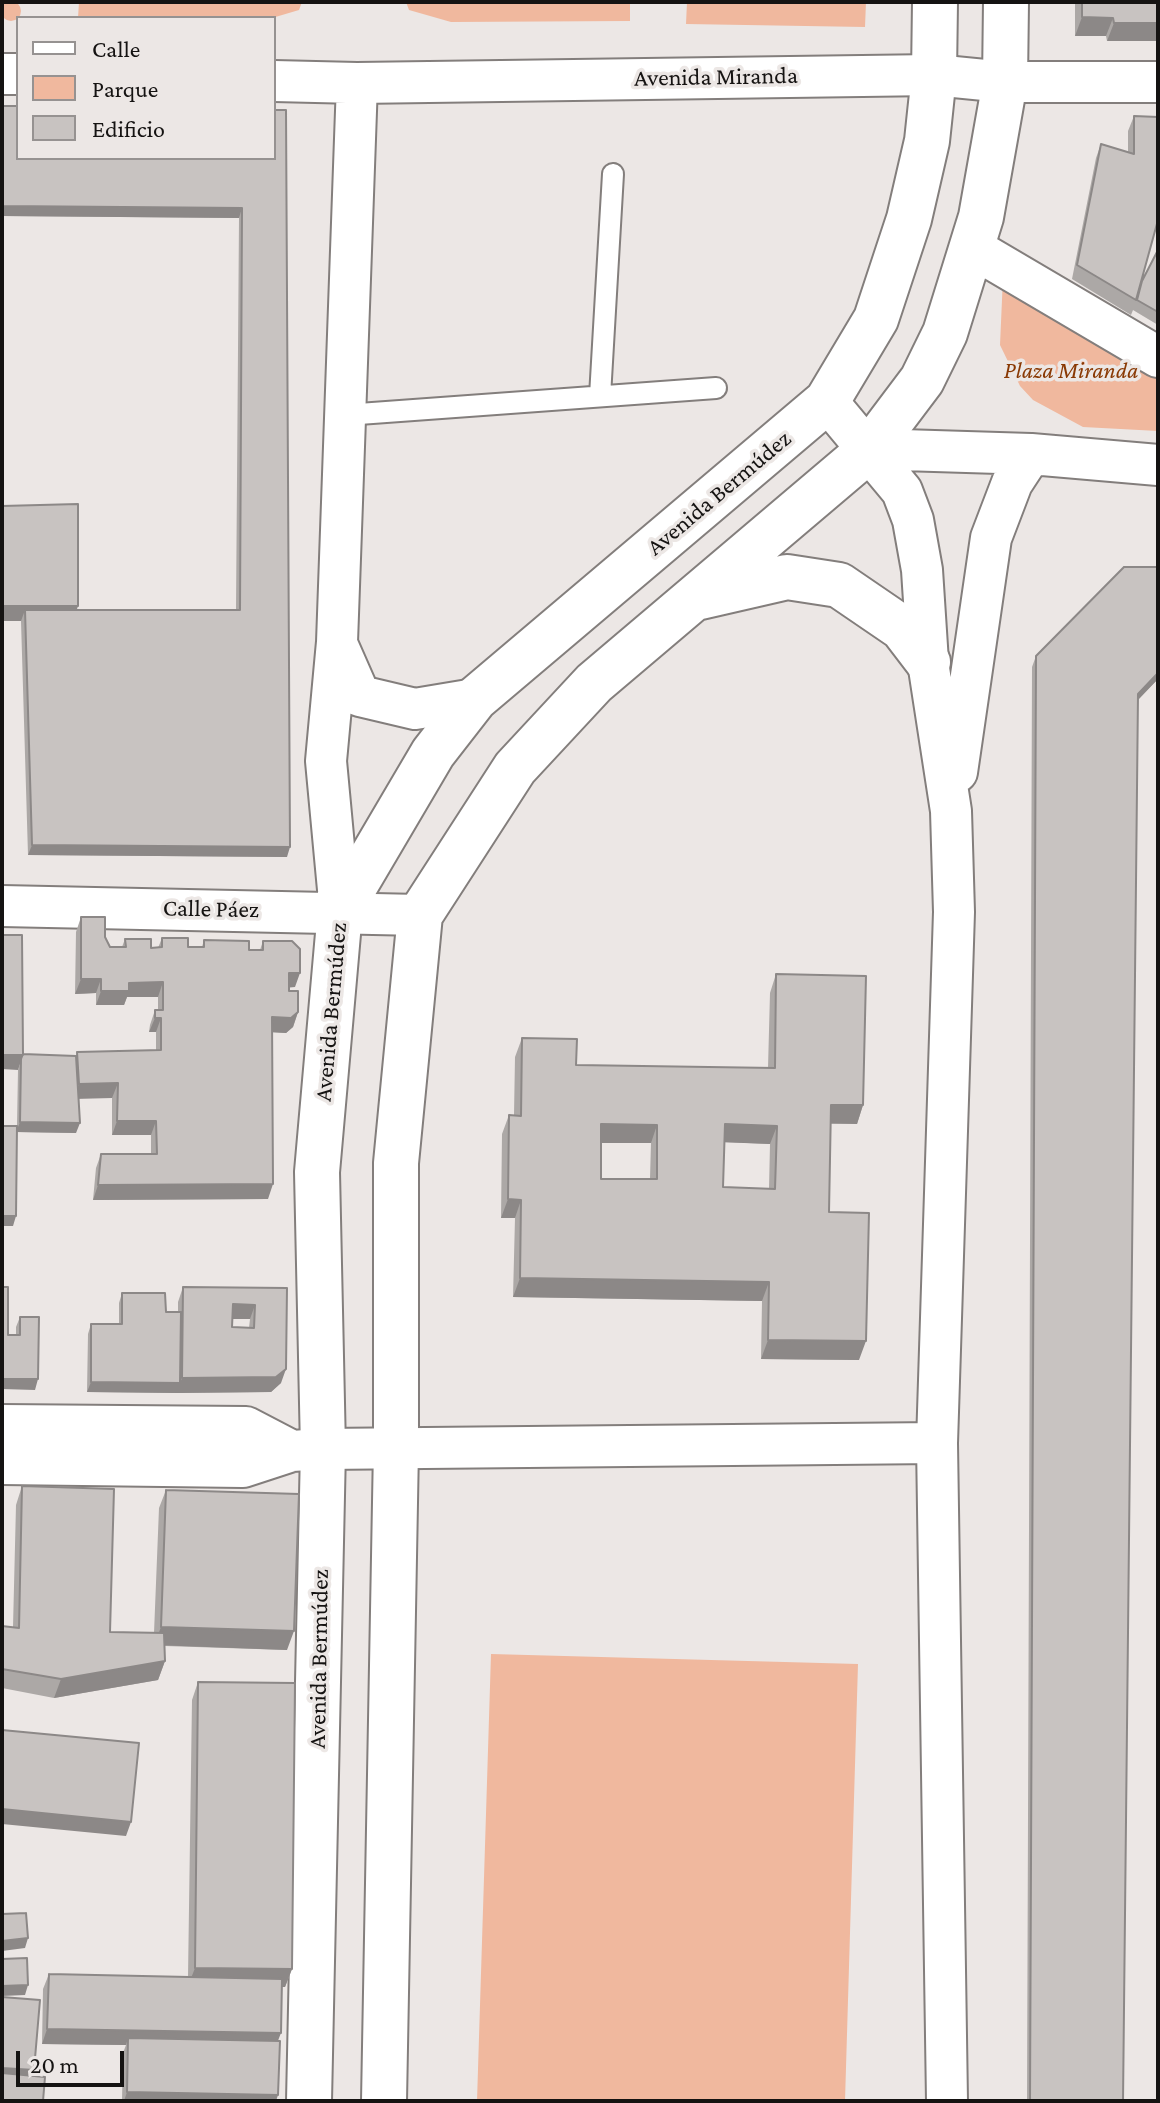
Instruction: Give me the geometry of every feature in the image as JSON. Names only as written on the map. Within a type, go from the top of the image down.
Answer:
[{"type":"street","name":"Avenida Bermúdez","points":[[309,2101],[308,1450],[317,1172],[340,911],[433,753],[475,699],[827,401],[876,319],[905,233],[927,141],[934,75],[935,2]]},
{"type":"street","points":[[384,2101],[396,1448],[396,1163],[420,915],[515,768],[594,683],[870,449],[922,380],[945,333],[981,217],[1005,82],[1006,2]]},
{"type":"street","name":"Avenida Miranda","points":[[276,81],[357,83],[934,75],[1005,82],[1158,82]]},
{"type":"street","points":[[340,911],[326,761],[337,642],[357,83]]},
{"type":"street","points":[[971,247],[1158,357]]},
{"type":"street","points":[[827,401],[902,491],[913,520],[922,570],[928,662],[951,811],[954,912],[937,1443],[947,2101]]},
{"type":"street","points":[[870,449],[1031,454],[1158,465]]},
{"type":"street","points":[[951,811],[991,538],[1012,483],[1031,454]]},
{"type":"street","points":[[694,598],[787,577],[839,585],[902,628],[928,662]]},
{"type":"street","points":[[337,642],[360,696],[415,709],[475,699]]},
{"type":"street","name":"Calle Páez","points":[[2,906],[420,915]]},
{"type":"street","points":[[2,1425],[246,1427],[308,1450]]},
{"type":"street","points":[[2,1464],[243,1467],[308,1450],[937,1443]]},
{"type":"lane","points":[[600,396],[613,174]]},
{"type":"lane","points":[[345,415],[716,388]]},
{"type":"green space","points":[[7,2],[15,2],[20,7],[20,15],[15,20],[7,20],[2,15],[2,7]]},
{"type":"green space","points":[[79,2],[302,2],[299,10],[276,17],[78,16]]},
{"type":"green space","points":[[406,2],[630,2],[630,21],[451,22],[409,10]]},
{"type":"green space","points":[[687,2],[866,2],[865,27],[686,24]]},
{"type":"green space","name":"Plaza Miranda","points":[[1003,277],[1158,373],[1158,431],[1083,427],[1033,400],[1020,386],[1000,345]]},
{"type":"green space","points":[[491,1654],[858,1664],[845,2101],[477,2101]]},
{"type":"building","points":[[1082,2],[1158,2],[1158,23],[1114,23],[1113,18],[1082,17]]},
{"type":"building","points":[[2,106],[16,106],[16,160],[276,160],[276,110],[286,110],[290,847],[32,845],[25,610],[240,610],[242,208],[2,206]]},
{"type":"building","points":[[1134,116],[1158,117],[1158,220],[1136,300],[1077,265],[1101,144],[1134,154]]},
{"type":"building","points":[[1158,250],[1158,312],[1137,300],[1142,281]]},
{"type":"building","points":[[78,504],[78,606],[2,606],[2,506]]},
{"type":"building","points":[[1124,567],[1158,567],[1158,673],[1138,694],[1123,2101],[1030,2101],[1036,656]]},
{"type":"building","points":[[81,917],[105,917],[105,937],[110,947],[126,947],[125,939],[151,939],[151,948],[162,947],[162,938],[188,938],[188,947],[204,947],[204,940],[249,941],[249,950],[263,950],[263,941],[292,941],[300,949],[300,973],[289,973],[289,991],[298,991],[298,1012],[291,1018],[272,1017],[273,1184],[98,1185],[101,1154],[157,1154],[156,1121],[117,1121],[118,1083],[79,1084],[77,1052],[161,1050],[161,1018],[155,1018],[155,1010],[163,1010],[163,982],[129,983],[129,991],[101,991],[101,979],[81,979]]},
{"type":"building","points":[[2,935],[22,935],[23,1055],[2,1055]]},
{"type":"building","points":[[776,974],[866,976],[863,1105],[831,1105],[829,1212],[869,1213],[866,1341],[768,1340],[769,1282],[520,1278],[521,1200],[508,1199],[509,1115],[521,1116],[522,1038],[577,1039],[576,1065],[775,1068]],"holes":[[[601,1124],[657,1125],[657,1179],[601,1179]],[[725,1124],[777,1126],[775,1189],[723,1187]]]},
{"type":"building","points":[[23,1054],[76,1056],[80,1123],[20,1122]]},
{"type":"building","points":[[2,1126],[17,1126],[16,1216],[2,1216]]},
{"type":"building","points":[[2,1287],[8,1287],[8,1335],[20,1335],[20,1317],[39,1317],[38,1379],[2,1379]]},
{"type":"building","points":[[183,1287],[287,1288],[286,1369],[276,1377],[182,1378]],"holes":[[[233,1304],[255,1305],[254,1328],[232,1327]]]},
{"type":"building","points":[[122,1293],[165,1293],[166,1312],[181,1312],[180,1383],[91,1382],[91,1324],[122,1324]]},
{"type":"building","points":[[22,1486],[114,1489],[110,1632],[164,1633],[165,1661],[61,1679],[2,1669],[2,1626],[19,1628]]},
{"type":"building","points":[[166,1490],[299,1494],[294,1631],[161,1627]]},
{"type":"building","points":[[198,1682],[295,1683],[292,1969],[195,1968]]},
{"type":"building","points":[[2,1730],[139,1743],[131,1822],[2,1809]]},
{"type":"building","points":[[26,1913],[28,1938],[2,1941],[2,1914]]},
{"type":"building","points":[[27,1958],[28,1985],[2,1986],[2,1959]]},
{"type":"building","points":[[49,1974],[282,1979],[281,2033],[47,2029]]},
{"type":"building","points":[[2,1997],[40,2000],[34,2070],[2,2068]]},
{"type":"building","points":[[128,2038],[280,2041],[278,2095],[127,2092]]},
{"type":"building","points":[[2,2073],[45,2077],[43,2101],[2,2101]]}]
